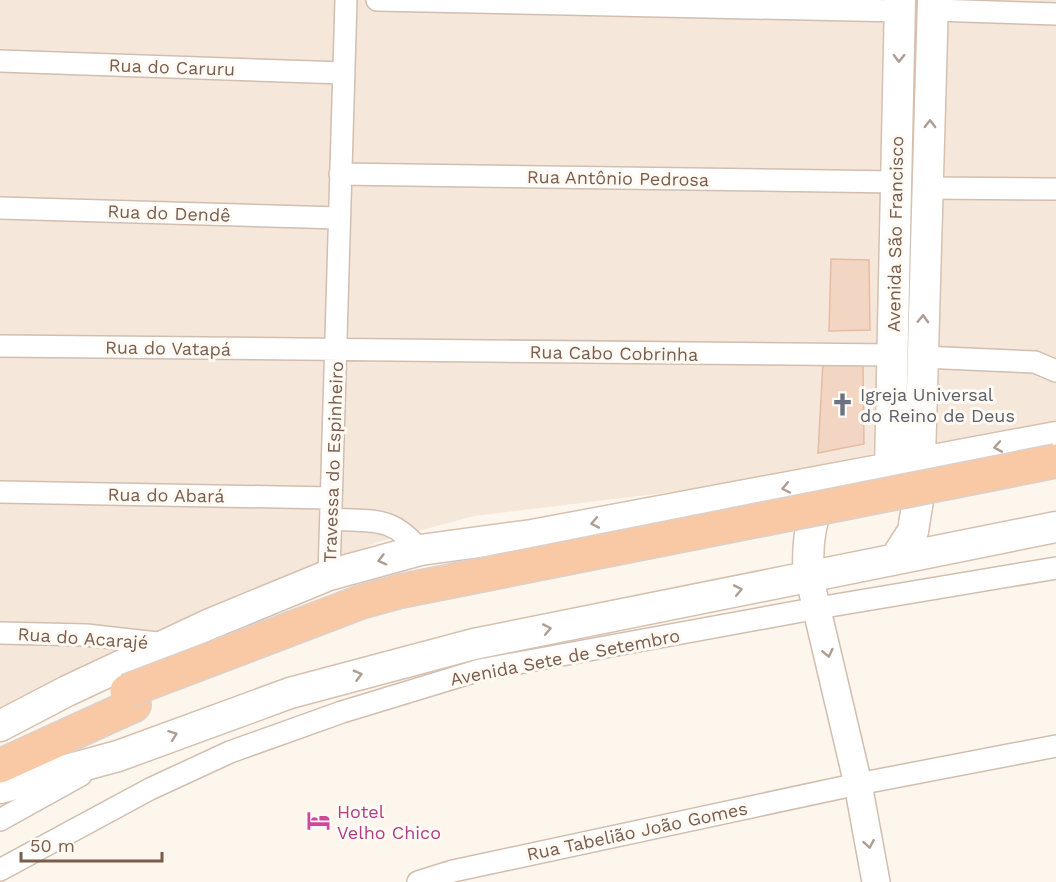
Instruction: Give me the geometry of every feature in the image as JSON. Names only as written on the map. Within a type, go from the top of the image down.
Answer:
[{"type":"highway","points":[[0,766],[131,698],[361,602],[401,591],[1056,461]]},
{"type":"highway","points":[[0,744],[131,698],[392,614],[493,591],[1056,481]]},
{"type":"main road","name":"Avenida São Francisco","points":[[895,559],[913,531],[919,494],[933,5]]},
{"type":"main road","name":"Avenida São Francisco","points":[[890,468],[900,6]]},
{"type":"main road","points":[[0,726],[166,644],[329,575],[420,550],[532,535],[1056,437]]},
{"type":"main road","points":[[809,576],[807,549],[814,511],[830,480]]},
{"type":"main road","name":"Avenida Sete de Setembro","points":[[0,788],[118,756],[290,693],[463,647],[1056,526]]},
{"type":"street","points":[[337,350],[338,218],[346,0]]},
{"type":"street","points":[[377,0],[900,6]]},
{"type":"street","points":[[933,5],[1056,14]]},
{"type":"street","name":"Rua do Caruru","points":[[0,61],[344,73]]},
{"type":"street","name":"Rua Antônio Pedrosa","points":[[340,174],[896,182]]},
{"type":"street","points":[[928,188],[1056,189]]},
{"type":"street","name":"Rua do Dendê","points":[[0,208],[338,218]]},
{"type":"street","name":"Rua do Vatapá","points":[[0,346],[337,350]]},
{"type":"street","name":"Rua Cabo Cobrinha","points":[[337,350],[892,355]]},
{"type":"street","name":"Travessa do Espinheiro","points":[[329,575],[337,350]]},
{"type":"street","points":[[922,357],[1035,362],[1056,371]]},
{"type":"street","name":"Rua do Abará","points":[[0,492],[332,498]]},
{"type":"street","points":[[331,519],[393,525],[407,534],[420,550]]},
{"type":"street","points":[[895,559],[899,594]]},
{"type":"street","name":"Avenida Sete de Setembro","points":[[0,870],[150,789],[210,761],[342,712],[480,670],[818,608],[1056,568]]},
{"type":"street","points":[[809,576],[858,784],[876,882]]},
{"type":"street","name":"Rua do Acarajé","points":[[0,633],[86,635],[166,644]]},
{"type":"street","name":"Rua Tabelião João Gomes","points":[[418,882],[453,871],[858,784],[1056,746]]},
{"type":"street","name":"Avenida Sete de Setembro","points":[[0,819],[118,756]]},
{"type":"shaded area","points":[[0,0],[1056,0],[1056,422],[892,450],[721,486],[474,516],[378,542],[91,669],[0,714]]},
{"type":"building","points":[[831,259],[869,260],[870,330],[829,331]]},
{"type":"building","name":"Igreja Universal do Reino de Deus","points":[[823,362],[863,363],[864,444],[818,453]]},
{"type":"place","name":"Igreja Universal do Reino de Deus","points":[[842,404]]},
{"type":"place","name":"Hotel Velho Chico","points":[[319,821]]}]
